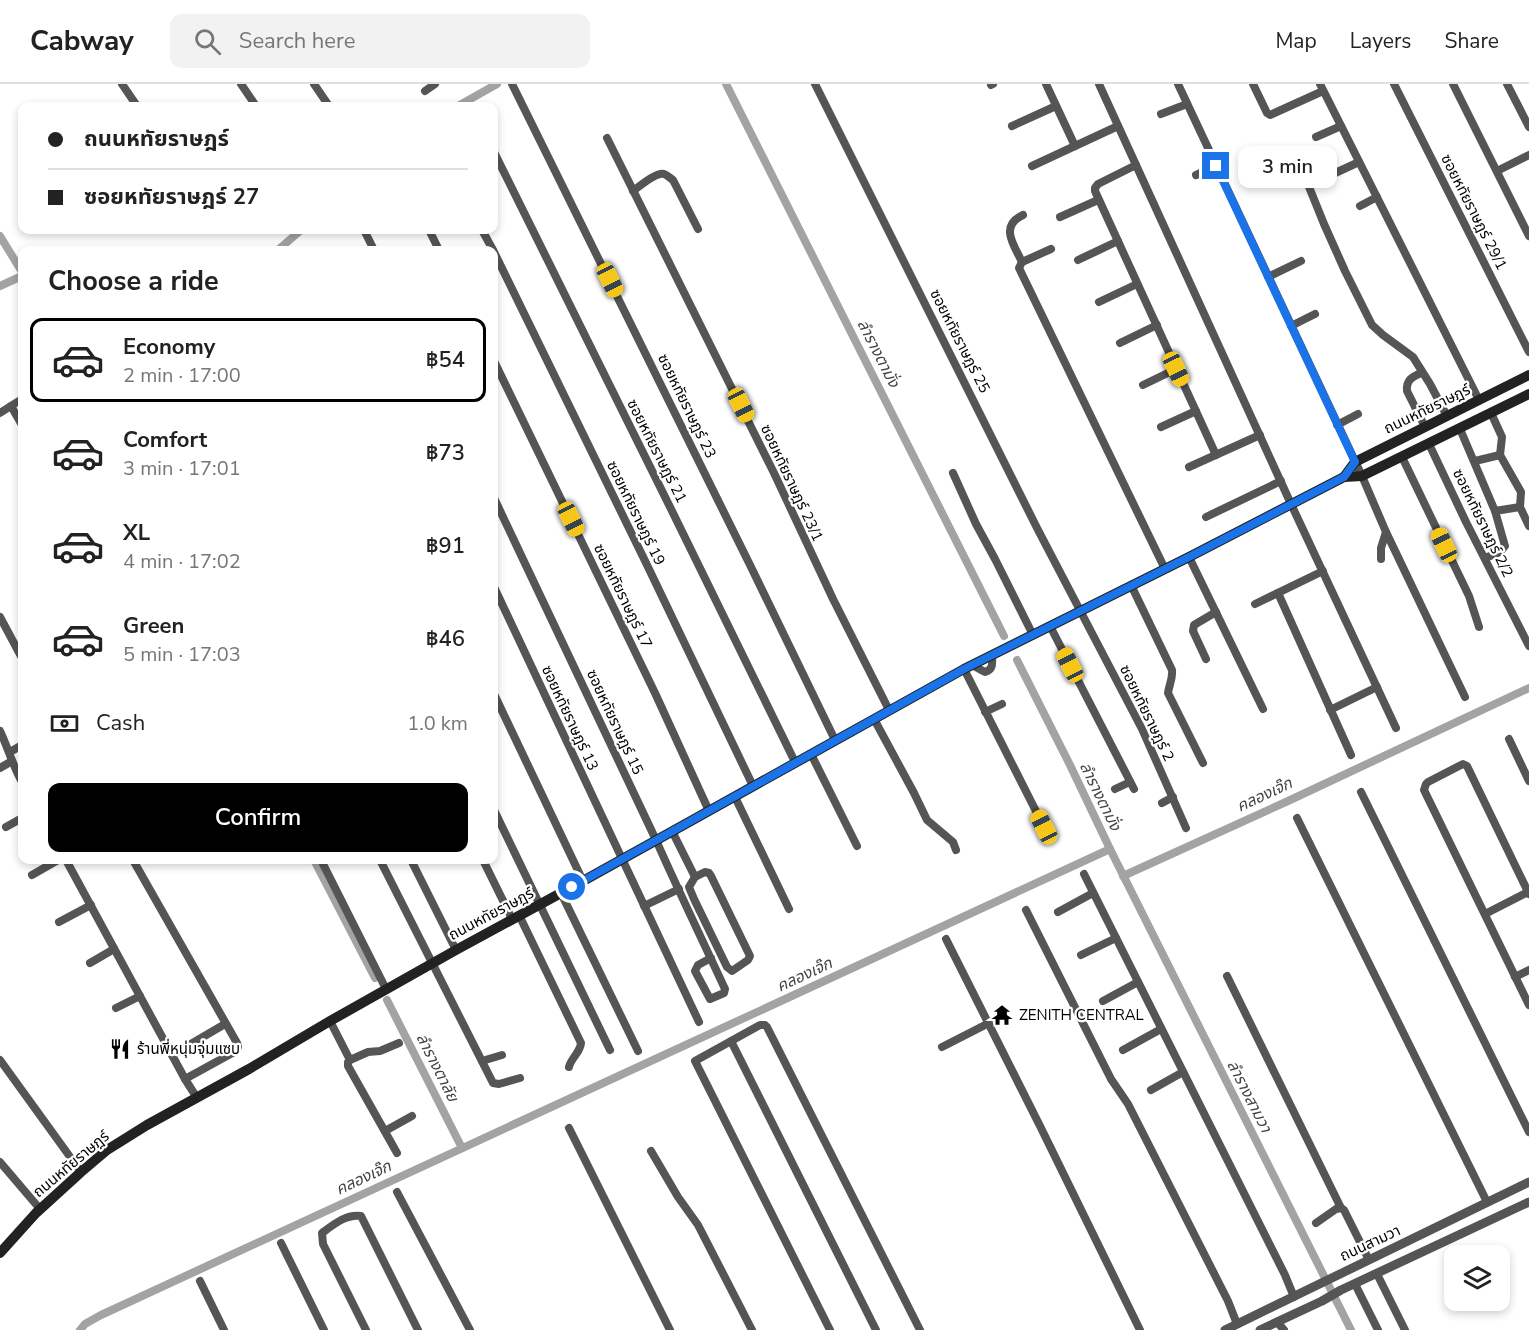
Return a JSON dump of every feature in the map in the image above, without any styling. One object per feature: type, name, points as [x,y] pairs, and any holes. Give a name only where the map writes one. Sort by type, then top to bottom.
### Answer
[{"type":"main road","name":"ถนนหทัยราษฎร์","points":[[1344,477],[1355,462],[1529,375]]},
{"type":"main road","name":"ถนนหทัยราษฎร์","points":[[0,1253],[40,1209],[117,1143],[386,989],[968,667],[1344,477],[1362,476],[1529,394]]},
{"type":"street","points":[[122,84],[134,102]]},
{"type":"street","points":[[241,84],[253,102]]},
{"type":"street","points":[[315,84],[326,102]]},
{"type":"street","points":[[426,91],[435,84]]},
{"type":"street","name":"ซอยหทัยราษฎร์ 23","points":[[512,84],[835,740]]},
{"type":"street","name":"ซอยหทัยราษฎร์ 25","points":[[815,84],[1080,611]]},
{"type":"street","points":[[1046,84],[1075,146]]},
{"type":"street","points":[[1099,84],[1396,728]]},
{"type":"street","points":[[1178,84],[1465,697]]},
{"type":"street","points":[[1253,84],[1270,115],[1322,87],[1479,400]]},
{"type":"street","name":"ซอยหทัยราษฎร์ 29/1","points":[[1394,84],[1529,352]]},
{"type":"street","points":[[1453,84],[1529,236]]},
{"type":"street","points":[[1507,84],[1529,127]]},
{"type":"street","points":[[1161,114],[1187,104]]},
{"type":"street","points":[[1012,126],[1056,106]]},
{"type":"street","points":[[1032,166],[1118,126]]},
{"type":"street","points":[[1316,137],[1341,126]]},
{"type":"street","name":"ซอยหทัยราษฎร์ 23/1","points":[[607,138],[704,330],[832,599],[889,710]]},
{"type":"street","points":[[1497,171],[1529,155]]},
{"type":"street","name":"ซอยหทัยราษฎร์ 21","points":[[498,160],[795,762]]},
{"type":"street","points":[[1333,174],[1359,162]]},
{"type":"street","points":[[1136,165],[1098,184],[1095,188],[1098,200],[1216,455]]},
{"type":"street","points":[[1196,174],[1216,166]]},
{"type":"street","points":[[633,191],[657,174],[667,175],[673,180],[698,229]]},
{"type":"street","points":[[1305,177],[1345,272],[1372,325],[1413,357],[1447,416]]},
{"type":"street","points":[[1360,206],[1377,197]]},
{"type":"street","points":[[1060,218],[1098,200]]},
{"type":"street","points":[[1022,262],[1009,234],[1010,225],[1016,218],[1023,215]]},
{"type":"street","points":[[1077,260],[1118,240]]},
{"type":"street","points":[[1051,249],[1022,262],[1019,268],[1164,569]]},
{"type":"street","name":"ซอยหทัยราษฎร์ 19","points":[[498,261],[753,786]]},
{"type":"street","points":[[1268,277],[1301,261]]},
{"type":"street","points":[[1099,302],[1137,284]]},
{"type":"street","points":[[1291,326],[1315,314]]},
{"type":"street","points":[[1120,343],[1157,325]]},
{"type":"street","name":"ซอยหทัยราษฎร์ 17","points":[[498,369],[645,672],[709,811]]},
{"type":"street","points":[[1143,385],[1176,369]]},
{"type":"street","points":[[1421,373],[1409,379],[1407,391],[1425,427]]},
{"type":"street","points":[[0,413],[18,402]]},
{"type":"street","points":[[11,406],[18,418]]},
{"type":"street","points":[[1161,427],[1196,411]]},
{"type":"street","points":[[1491,413],[1502,437],[1500,455],[1521,492],[1520,507],[1529,526]]},
{"type":"street","points":[[1337,425],[1358,414]]},
{"type":"street","points":[[1460,429],[1495,511],[1504,546],[1500,552],[1485,558]]},
{"type":"street","points":[[1189,467],[1260,435]]},
{"type":"street","name":"ซอยหทัยราษฎร์ 2/2","points":[[1429,444],[1529,646]]},
{"type":"street","points":[[1475,462],[1500,455]]},
{"type":"street","points":[[1402,458],[1469,596],[1479,627]]},
{"type":"street","points":[[953,473],[976,524],[1034,634]]},
{"type":"street","points":[[1206,517],[1281,481]]},
{"type":"street","name":"ซอยหทัยราษฎร์ 15","points":[[498,506],[656,840],[711,958],[725,989],[724,993],[710,999],[695,971],[698,965],[711,958]]},
{"type":"street","points":[[1495,511],[1520,507]]},
{"type":"street","points":[[1381,559],[1381,548],[1386,532]]},
{"type":"street","points":[[1189,557],[1263,709]]},
{"type":"street","points":[[1255,604],[1323,571]]},
{"type":"street","points":[[1131,585],[1172,670],[1173,675],[1168,693],[1203,763]]},
{"type":"street","points":[[1278,593],[1351,755]]},
{"type":"street","name":"ซอยหทัยราษฎร์ 13","points":[[498,596],[699,1022]]},
{"type":"street","name":"ซอยหทัยราษฎร์ 2","points":[[1080,611],[1142,729],[1186,828]]},
{"type":"street","points":[[1206,659],[1193,628],[1194,625],[1216,612]]},
{"type":"street","points":[[0,617],[18,651]]},
{"type":"street","points":[[1050,626],[1132,785],[1115,789]]},
{"type":"street","points":[[968,667],[985,712],[1044,827]]},
{"type":"street","points":[[1330,710],[1377,687]]},
{"type":"street","points":[[498,702],[583,881]]},
{"type":"street","points":[[985,712],[1002,704]]},
{"type":"street","points":[[874,719],[927,820],[953,842],[956,850]]},
{"type":"street","points":[[0,731],[18,774]]},
{"type":"street","points":[[1509,739],[1529,781]]},
{"type":"street","points":[[10,752],[18,747]]},
{"type":"street","points":[[811,754],[857,846]]},
{"type":"street","points":[[0,768],[12,762]]},
{"type":"street","points":[[1485,914],[1528,893],[1467,766],[1463,764],[1428,782],[1424,790],[1529,1005]]},
{"type":"street","points":[[1361,792],[1529,1132]]},
{"type":"street","points":[[735,797],[789,909]]},
{"type":"street","points":[[1162,803],[1173,797]]},
{"type":"street","points":[[498,818],[610,1050]]},
{"type":"street","points":[[1297,818],[1487,1202]]},
{"type":"street","points":[[6,827],[18,820]]},
{"type":"street","points":[[672,831],[695,877]]},
{"type":"street","points":[[32,875],[51,864]]},
{"type":"street","points":[[68,864],[197,1098]]},
{"type":"street","points":[[135,864],[238,1047],[236,1051],[185,1079]]},
{"type":"street","points":[[323,864],[386,989]]},
{"type":"street","points":[[382,864],[494,1083],[520,1078]]},
{"type":"street","points":[[413,864],[456,950]]},
{"type":"street","points":[[485,864],[516,917],[580,1043],[580,1050],[570,1061],[570,1067]]},
{"type":"street","points":[[705,873],[711,876],[750,956],[732,971],[727,967],[689,887],[695,877],[705,873]]},
{"type":"street","points":[[1084,874],[1294,1297]]},
{"type":"street","points":[[644,906],[679,890]]},
{"type":"street","points":[[561,893],[638,1051]]},
{"type":"street","points":[[1058,912],[1093,893]]},
{"type":"street","points":[[59,922],[91,905]]},
{"type":"street","points":[[1026,910],[1111,1079],[1128,1104],[1228,1301],[1237,1324]]},
{"type":"street","points":[[1081,955],[1116,938]]},
{"type":"street","points":[[946,939],[1140,1330]]},
{"type":"street","points":[[90,963],[114,949]]},
{"type":"street","points":[[1515,977],[1529,970]]},
{"type":"street","points":[[1227,975],[1341,1208],[1356,1230],[1370,1260]]},
{"type":"street","points":[[1103,1001],[1138,982]]},
{"type":"street","points":[[116,1008],[140,996]]},
{"type":"street","points":[[330,1021],[350,1060]]},
{"type":"street","points":[[942,1047],[989,1023]]},
{"type":"street","points":[[172,1055],[225,1024]]},
{"type":"street","points":[[830,1330],[696,1063],[696,1060],[760,1025],[767,1027],[920,1330]]},
{"type":"street","points":[[1123,1050],[1161,1029]]},
{"type":"street","points":[[731,1041],[876,1330]]},
{"type":"street","points":[[397,1153],[348,1064],[350,1060],[368,1052],[380,1051],[399,1043]]},
{"type":"street","points":[[482,1060],[502,1055]]},
{"type":"street","points":[[0,1060],[81,1172]]},
{"type":"street","points":[[1151,1090],[1183,1071]]},
{"type":"street","points":[[385,1131],[412,1116]]},
{"type":"street","points":[[570,1128],[670,1330]]},
{"type":"street","points":[[651,1150],[678,1197],[698,1225],[752,1330]]},
{"type":"street","points":[[0,1162],[40,1209]]},
{"type":"street","name":"ถนนสามวา","points":[[1225,1330],[1529,1182]]},
{"type":"street","points":[[397,1192],[470,1330]]},
{"type":"street","name":"ถนนสามวา","points":[[1266,1329],[1341,1290],[1529,1204]]},
{"type":"street","points":[[1316,1223],[1341,1208]]},
{"type":"street","points":[[366,1330],[323,1244],[322,1233],[336,1222],[352,1215],[361,1216],[418,1330]]},
{"type":"street","points":[[1446,1224],[1452,1238]]},
{"type":"street","points":[[281,1243],[324,1330]]},
{"type":"street","points":[[1377,1274],[1405,1330]]},
{"type":"street","points":[[200,1281],[224,1330]]},
{"type":"street","points":[[1355,1284],[1378,1330]]},
{"type":"street","points":[[1277,1322],[1284,1330]]},
{"type":"waterway","points":[[465,102],[497,84]]},
{"type":"waterway","name":"ลำรางตามั่ง","points":[[726,84],[1004,636]]},
{"type":"waterway","points":[[283,246],[296,234]]},
{"type":"waterway","points":[[0,236],[18,265]]},
{"type":"waterway","points":[[0,286],[18,278]]},
{"type":"waterway","name":"ลำรางตามั่ง","points":[[1017,660],[1110,849]]},
{"type":"waterway","name":"คลองเจ๊ก","points":[[1123,876],[1529,688]]},
{"type":"waterway","name":"คลองเจ๊ก","points":[[80,1330],[85,1324],[101,1315],[1110,849],[1351,1330]]},
{"type":"waterway","name":"ลำรางตาลัย","points":[[316,864],[375,978]]},
{"type":"waterway","name":"ลำรางตาลัย","points":[[387,1000],[462,1148]]},
{"type":"place","name":"ZENITH CENTRAL","points":[[1002,1015]]},
{"type":"place","name":"ร้านพี่หนุ่มจุ่มแซบ","points":[[120,1049]]},
{"type":"route","points":[[572,887],[964,669],[1344,477],[1355,462],[1216,166]]},
{"type":"water label","name":"ลำรางสามวา","points":[[1250,1096]]}]
